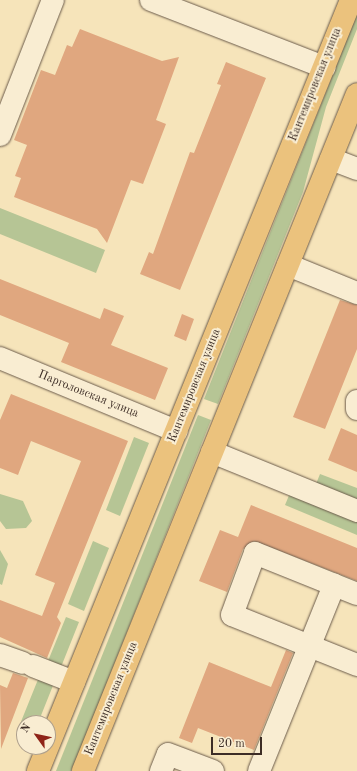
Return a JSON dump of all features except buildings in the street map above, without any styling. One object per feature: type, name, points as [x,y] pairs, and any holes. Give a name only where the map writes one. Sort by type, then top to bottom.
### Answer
[{"type":"main road","name":"Кантемировская улица","points":[[38,771],[351,0]]},
{"type":"main road","name":"Кантемировская улица","points":[[83,771],[357,94]]},
{"type":"street","points":[[0,135],[53,0]]},
{"type":"street","points":[[151,0],[324,66]]},
{"type":"street","points":[[331,159],[357,169]]},
{"type":"street","points":[[288,265],[357,293]]},
{"type":"street","name":"Парголовская улица","points":[[0,358],[176,431]]},
{"type":"street","points":[[357,401],[357,408]]},
{"type":"street","points":[[212,452],[357,511]]},
{"type":"street","points":[[357,594],[255,553],[232,615],[357,665]]},
{"type":"street","points":[[259,771],[334,585]]},
{"type":"street","points":[[0,655],[74,682]]},
{"type":"street","points":[[161,771],[168,754],[212,771]]},
{"type":"green space","points":[[357,14],[357,29],[326,107],[303,192],[218,404],[204,399]]},
{"type":"green space","points":[[0,208],[105,250],[96,273],[0,234]]},
{"type":"green space","points":[[198,415],[211,420],[81,748],[71,771],[56,771]]},
{"type":"green space","points":[[134,437],[149,443],[120,516],[106,510]]},
{"type":"green space","points":[[320,474],[357,488],[357,501],[316,484]]},
{"type":"green space","points":[[290,493],[357,521],[357,535],[285,505]]},
{"type":"green space","points":[[0,494],[23,501],[32,521],[26,528],[6,529],[0,521]]},
{"type":"green space","points":[[93,541],[109,548],[84,611],[68,604]]},
{"type":"green space","points":[[0,550],[8,564],[2,585],[0,584]]},
{"type":"green space","points":[[66,617],[79,622],[61,667],[48,661]]},
{"type":"green space","points":[[39,677],[54,683],[41,715],[24,715]]}]
